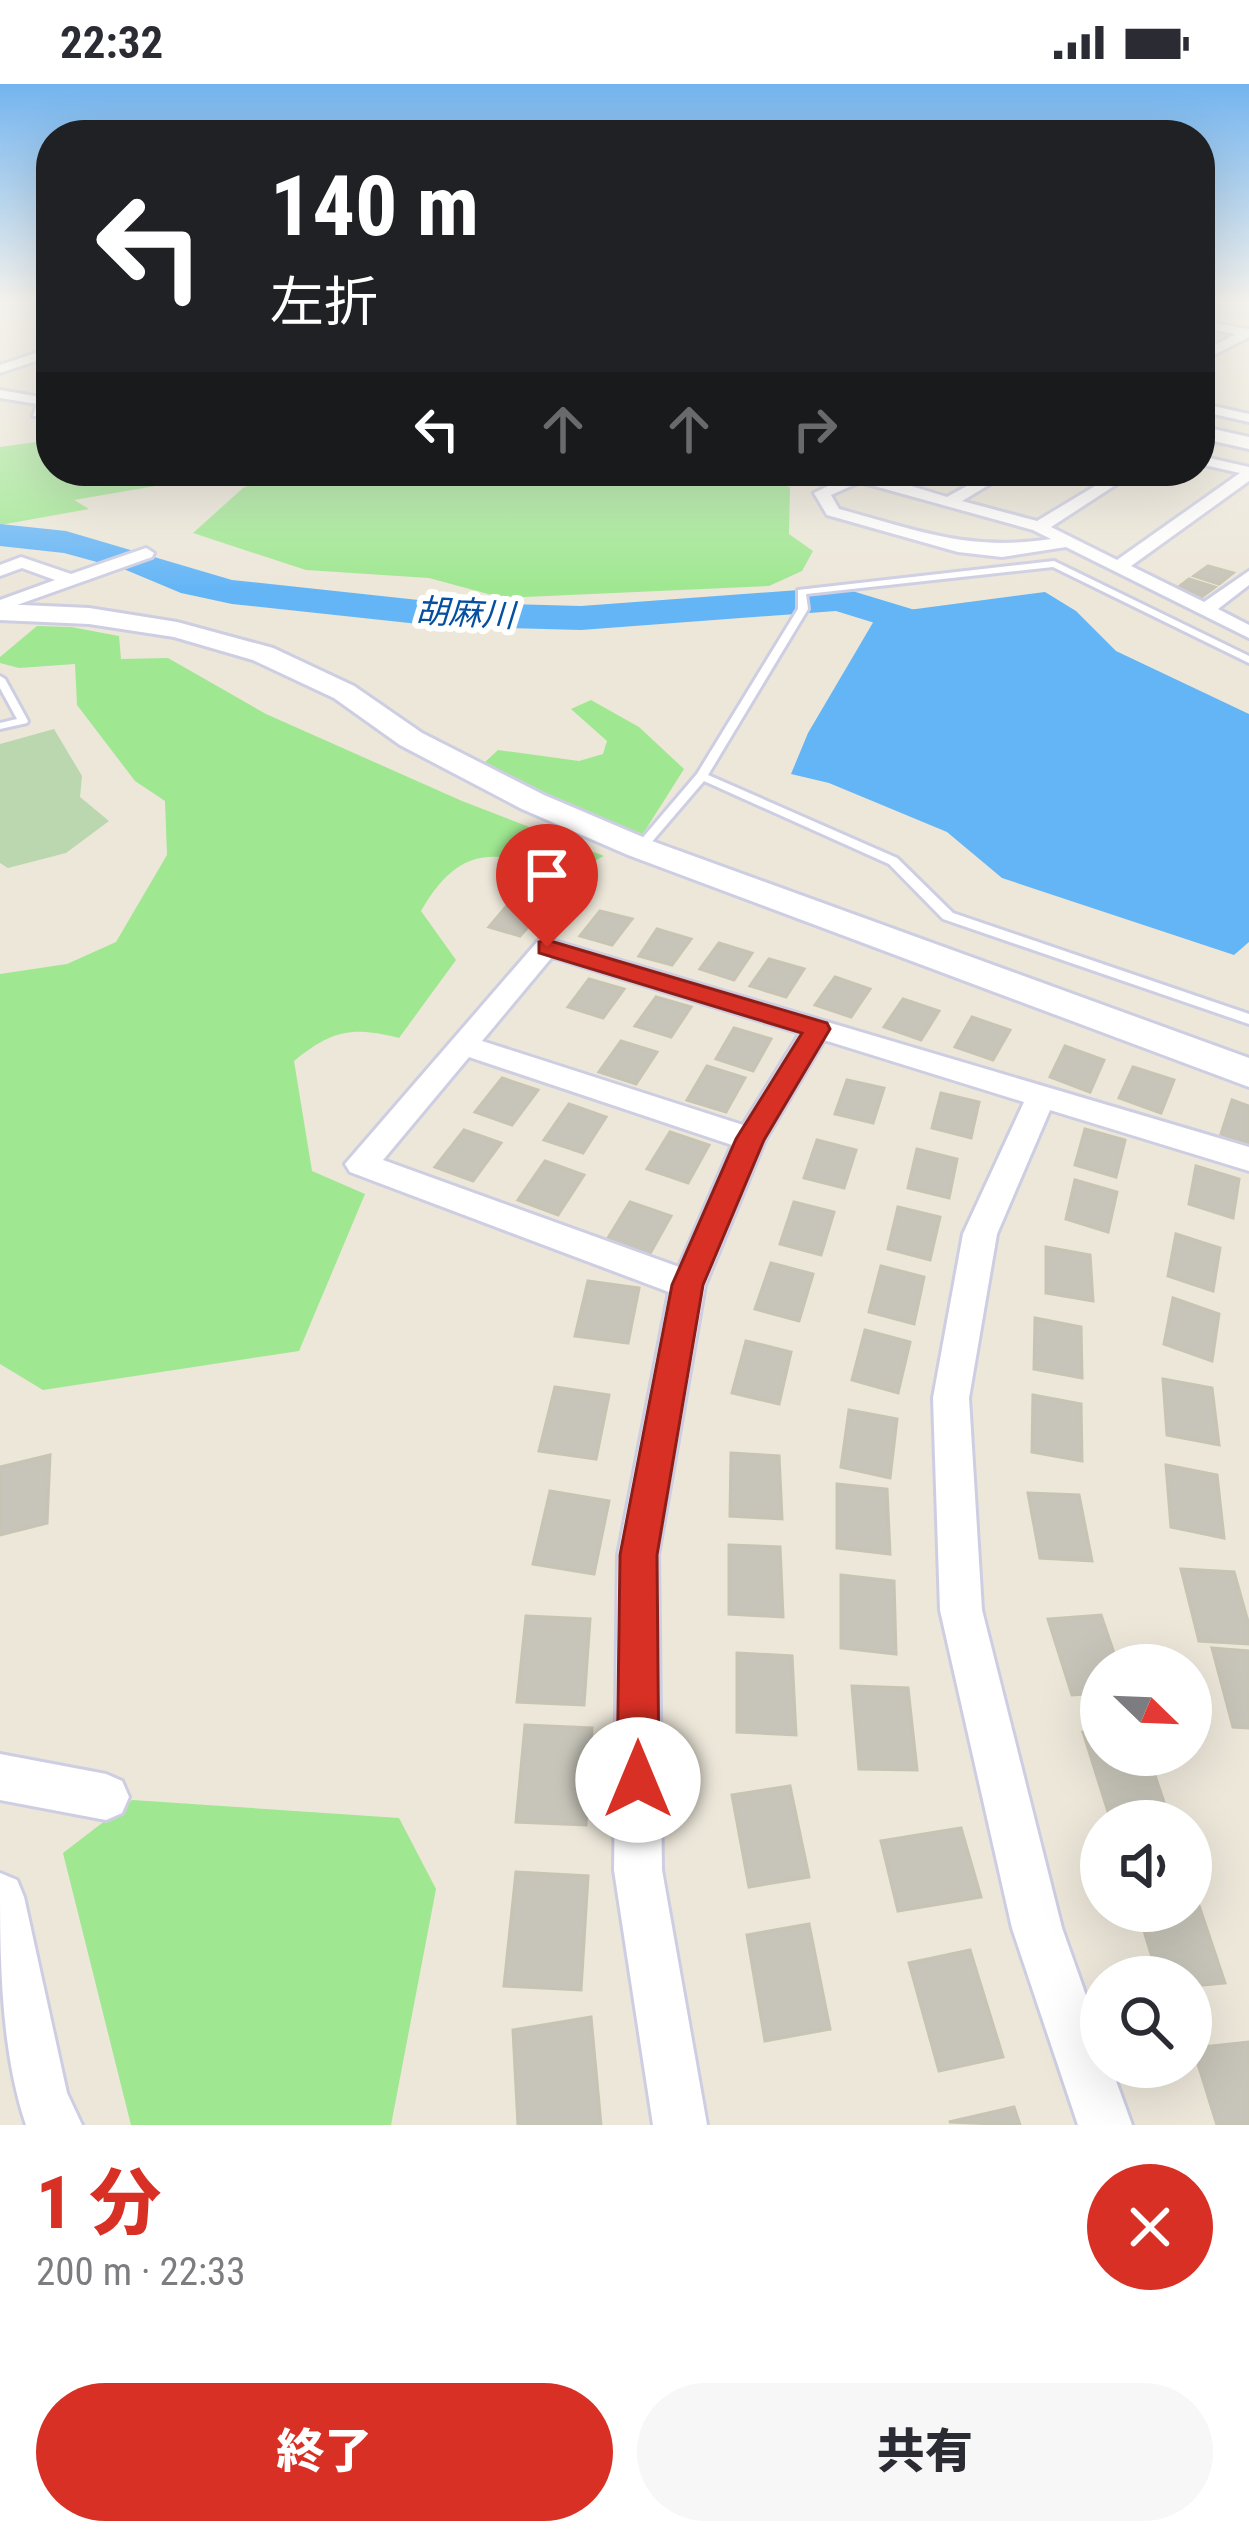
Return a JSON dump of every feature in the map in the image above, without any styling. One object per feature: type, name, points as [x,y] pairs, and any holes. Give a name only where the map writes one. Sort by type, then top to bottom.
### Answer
[{"type":"street","points":[[1215,407],[1233,401]]},
{"type":"street","points":[[1215,411],[1249,418]]},
{"type":"street","points":[[1215,435],[1249,443]]},
{"type":"street","points":[[1215,466],[1246,479]]},
{"type":"street","points":[[1118,567],[1246,479]]},
{"type":"street","points":[[840,486],[822,494],[833,512],[958,547],[1002,552],[1067,542]]},
{"type":"street","points":[[902,486],[1039,527],[1249,632]]},
{"type":"street","points":[[950,502],[978,486]]},
{"type":"street","points":[[1039,527],[1106,486]]},
{"type":"street","points":[[0,610],[146,554]]},
{"type":"street","points":[[0,571],[21,562],[74,580]]},
{"type":"street","points":[[1205,610],[1249,576]]},
{"type":"street","points":[[0,610],[89,616],[177,630],[263,655],[344,692],[411,739],[533,802],[640,848],[1249,1073]]},
{"type":"street","points":[[688,1285],[361,1164],[547,947],[1249,1159]]},
{"type":"street","points":[[680,2125],[638,1870],[638,1555],[688,1285],[750,1139],[818,1029]]},
{"type":"street","points":[[463,1045],[750,1139]]},
{"type":"street","points":[[1041,1096],[980,1234],[951,1398],[961,1610],[1037,1928],[1105,2125]]},
{"type":"street","points":[[0,1777],[106,1797]]},
{"type":"street","points":[[0,1898],[42,2099],[55,2125]]},
{"type":"lane","points":[[640,848],[702,776],[802,609],[801,592],[1054,564],[1249,660]]},
{"type":"lane","points":[[0,679],[23,721],[0,726]]},
{"type":"lane","points":[[702,776],[893,861],[948,916],[1249,1019]]},
{"type":"green space","points":[[36,442],[36,486],[155,486],[74,500],[89,509],[0,525],[0,447]]},
{"type":"green space","points":[[786,486],[790,487],[789,534],[813,551],[802,571],[769,586],[503,598],[429,578],[306,570],[193,533],[243,488]]},
{"type":"green space","points":[[37,626],[119,636],[121,659],[168,658],[266,714],[462,801],[604,856],[567,875],[502,857],[467,862],[436,888],[421,911],[456,960],[399,1038],[343,1033],[294,1061],[312,1171],[365,1194],[299,1351],[43,1390],[0,1364],[0,974],[67,964],[116,942],[167,855],[165,801],[135,781],[77,705],[75,664],[19,668],[0,663],[0,657]]},
{"type":"green space","points":[[591,700],[639,727],[684,769],[641,837],[550,801],[484,763],[498,750],[579,761],[603,754],[607,741],[571,709]]},
{"type":"green space","points":[[54,729],[82,776],[80,797],[109,821],[66,853],[8,868],[0,863],[0,744]]},
{"type":"green space","points":[[132,1800],[399,1818],[436,1889],[391,2125],[131,2125],[63,1853]]},
{"type":"water","points":[[1045,592],[1076,611],[1116,651],[1249,714],[1249,942],[1234,955],[1002,878],[947,832],[829,783],[791,774],[808,733],[878,614]]},
{"type":"building","points":[[1208,566],[1233,573],[1219,584],[1194,576]]},
{"type":"building","points":[[1189,579],[1215,587],[1200,598],[1175,590]]},
{"type":"building","points":[[510,902],[542,911],[520,936],[489,927]]},
{"type":"building","points":[[600,911],[632,919],[612,945],[580,936]]},
{"type":"building","points":[[657,929],[691,939],[672,965],[639,956]]},
{"type":"building","points":[[719,943],[752,953],[734,980],[700,969]]},
{"type":"building","points":[[769,959],[804,969],[786,997],[750,986]]},
{"type":"building","points":[[835,977],[870,989],[851,1017],[815,1005]]},
{"type":"building","points":[[589,979],[624,989],[603,1018],[568,1007]]},
{"type":"building","points":[[656,997],[691,1007],[671,1037],[635,1026]]},
{"type":"building","points":[[903,999],[939,1011],[921,1040],[884,1027]]},
{"type":"building","points":[[972,1017],[1010,1030],[993,1060],[955,1047]]},
{"type":"building","points":[[734,1028],[771,1039],[753,1071],[716,1059]]},
{"type":"building","points":[[621,1041],[657,1052],[636,1084],[599,1072]]},
{"type":"building","points":[[1065,1046],[1104,1060],[1090,1092],[1050,1077]]},
{"type":"building","points":[[707,1066],[745,1078],[726,1112],[687,1100]]},
{"type":"building","points":[[1133,1067],[1174,1080],[1161,1113],[1119,1098]]},
{"type":"building","points":[[502,1078],[538,1090],[512,1125],[475,1112]]},
{"type":"building","points":[[847,1080],[884,1088],[873,1123],[835,1114]]},
{"type":"building","points":[[941,1093],[979,1102],[971,1138],[932,1128]]},
{"type":"building","points":[[1232,1100],[1249,1106],[1249,1144],[1221,1134]]},
{"type":"building","points":[[569,1104],[606,1117],[583,1153],[544,1140]]},
{"type":"building","points":[[1085,1129],[1125,1140],[1116,1177],[1075,1165]]},
{"type":"building","points":[[464,1130],[501,1143],[473,1181],[435,1167]]},
{"type":"building","points":[[670,1132],[709,1145],[688,1183],[647,1169]]},
{"type":"building","points":[[817,1140],[856,1150],[844,1188],[804,1178]]},
{"type":"building","points":[[917,1149],[957,1159],[949,1198],[908,1188]]},
{"type":"building","points":[[545,1161],[584,1175],[558,1215],[518,1200]]},
{"type":"building","points":[[1196,1166],[1239,1179],[1233,1218],[1189,1204]]},
{"type":"building","points":[[1075,1180],[1117,1192],[1108,1232],[1066,1219]]},
{"type":"building","points":[[630,1202],[671,1216],[647,1259],[605,1243]]},
{"type":"building","points":[[794,1202],[834,1212],[821,1255],[780,1244]]},
{"type":"building","points":[[898,1207],[940,1217],[930,1260],[888,1249]]},
{"type":"building","points":[[1176,1234],[1220,1248],[1213,1291],[1168,1276]]},
{"type":"building","points":[[1046,1247],[1090,1255],[1093,1301],[1046,1293]]},
{"type":"building","points":[[771,1263],[813,1274],[799,1321],[755,1309]]},
{"type":"building","points":[[881,1266],[924,1277],[914,1324],[869,1312]]},
{"type":"building","points":[[588,1281],[639,1288],[628,1343],[575,1336]]},
{"type":"building","points":[[1173,1298],[1219,1314],[1212,1361],[1164,1344]]},
{"type":"building","points":[[1035,1318],[1081,1327],[1082,1378],[1034,1369]]},
{"type":"building","points":[[865,1330],[910,1342],[898,1393],[852,1380]]},
{"type":"building","points":[[746,1341],[791,1352],[779,1404],[732,1393]]},
{"type":"building","points":[[1163,1379],[1212,1388],[1219,1445],[1167,1435]]},
{"type":"building","points":[[555,1387],[609,1395],[596,1459],[539,1451]]},
{"type":"building","points":[[1033,1395],[1081,1404],[1082,1461],[1032,1452]]},
{"type":"building","points":[[849,1410],[897,1419],[890,1478],[841,1467]]},
{"type":"building","points":[[731,1453],[779,1456],[782,1519],[730,1516]]},
{"type":"building","points":[[50,1455],[47,1523],[0,1535],[0,1467]]},
{"type":"building","points":[[1166,1465],[1217,1475],[1224,1538],[1171,1527]]},
{"type":"building","points":[[837,1484],[887,1489],[890,1554],[837,1548]]},
{"type":"building","points":[[550,1491],[609,1501],[594,1574],[533,1564]]},
{"type":"building","points":[[1028,1493],[1079,1495],[1092,1561],[1040,1558]]},
{"type":"building","points":[[729,1545],[780,1547],[783,1617],[729,1614]]},
{"type":"building","points":[[1181,1569],[1234,1572],[1249,1625],[1249,1644],[1199,1641]]},
{"type":"building","points":[[841,1575],[894,1581],[896,1654],[841,1648]]},
{"type":"building","points":[[1101,1615],[1111,1644],[1080,1644],[1080,1694],[1072,1695],[1048,1619]]},
{"type":"building","points":[[526,1616],[590,1619],[584,1705],[517,1702]]},
{"type":"building","points":[[1212,1648],[1249,1651],[1249,1728],[1233,1727]]},
{"type":"building","points":[[737,1653],[792,1656],[796,1735],[737,1732]]},
{"type":"building","points":[[852,1686],[908,1688],[917,1770],[859,1769]]},
{"type":"building","points":[[525,1725],[592,1728],[586,1825],[516,1822]]},
{"type":"building","points":[[1097,1776],[1155,1776],[1163,1800],[1104,1800]]},
{"type":"building","points":[[790,1786],[809,1877],[749,1887],[732,1795]]},
{"type":"building","points":[[961,1828],[981,1897],[898,1911],[881,1841]]},
{"type":"building","points":[[516,1872],[588,1876],[581,1990],[504,1986]]},
{"type":"building","points":[[809,1924],[830,2029],[765,2041],[747,1935]]},
{"type":"building","points":[[1144,1932],[1208,1932],[1225,1983],[1212,1984],[1212,1956],[1152,1956]]},
{"type":"building","points":[[970,1950],[1003,2057],[939,2071],[909,1963]]},
{"type":"building","points":[[591,2017],[601,2125],[518,2125],[513,2030]]},
{"type":"building","points":[[1249,2042],[1249,2125],[1217,2125],[1205,2088],[1212,2088],[1212,2046]]},
{"type":"building","points":[[1014,2107],[1020,2125],[949,2122]]},
{"type":"waterway","name":"胡麻川","points":[[0,535],[66,542],[139,562],[195,585],[232,592],[437,614],[581,618],[839,599],[933,629]]},
{"type":"route","points":[[547,947],[818,1029],[750,1139],[688,1285],[638,1555],[638,1780]]}]
